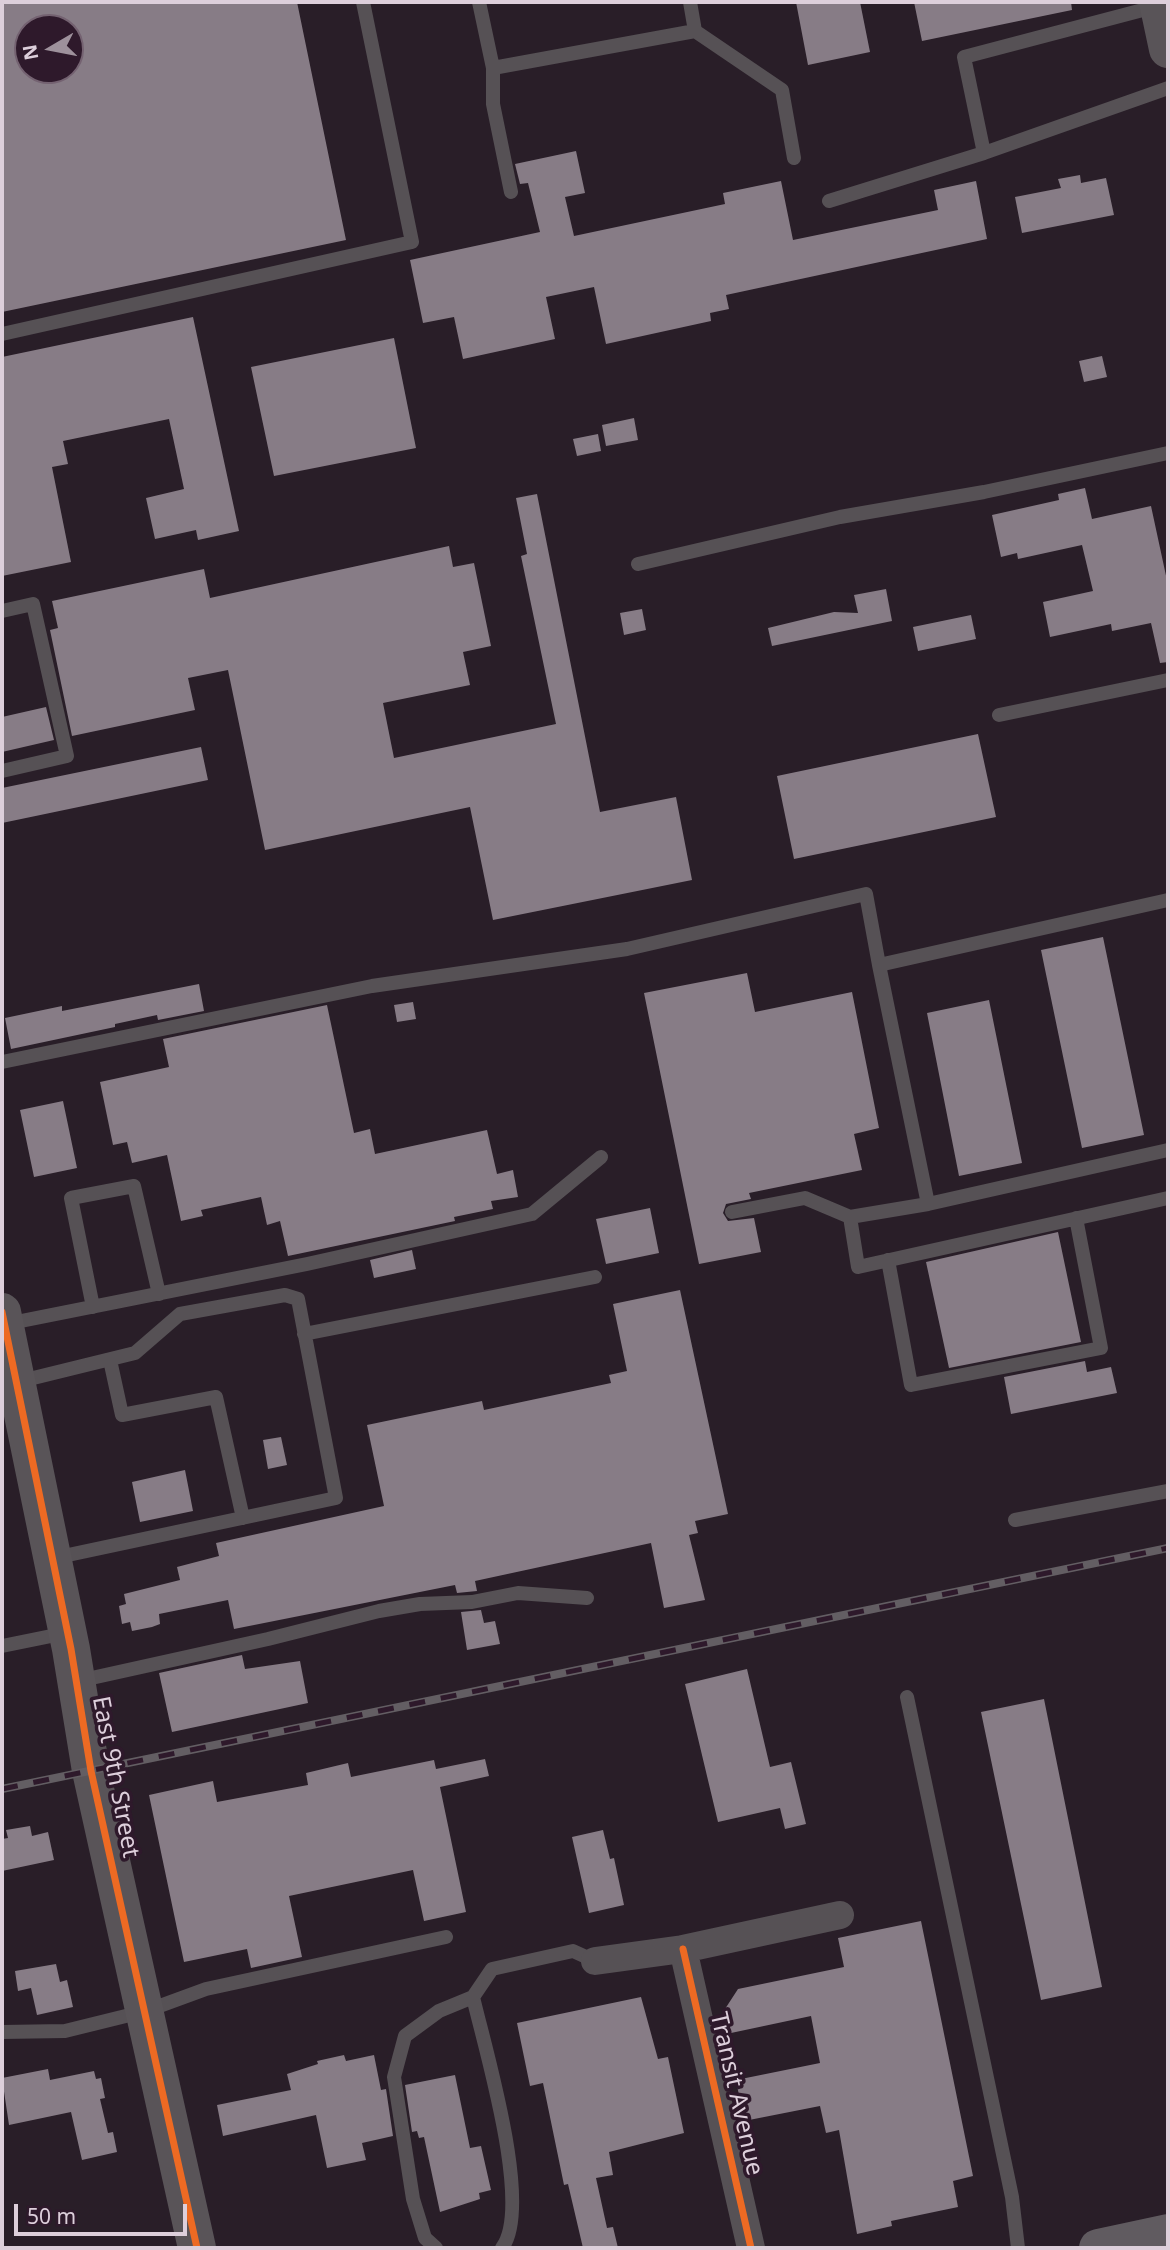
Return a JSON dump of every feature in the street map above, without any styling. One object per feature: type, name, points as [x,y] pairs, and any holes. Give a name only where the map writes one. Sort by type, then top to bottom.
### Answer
[{"type":"main road","points":[[1098,2248],[1168,2233]]},
{"type":"street","points":[[1159,4],[1168,49]]},
{"type":"street","name":"East 9th Street","points":[[3,1318],[67,1633],[91,1771],[197,2248]]},
{"type":"street","points":[[595,1961],[683,1949],[840,1915]]},
{"type":"street","name":"Transit Avenue","points":[[683,1949],[751,2248]]},
{"type":"lane","points":[[2,334],[412,242],[363,2]]},
{"type":"lane","points":[[479,2],[494,68],[494,104],[511,192]]},
{"type":"lane","points":[[690,2],[695,31]]},
{"type":"lane","points":[[984,153],[964,57],[1159,4]]},
{"type":"lane","points":[[494,68],[695,31],[782,90],[794,158]]},
{"type":"lane","points":[[829,201],[984,153],[1168,88]]},
{"type":"lane","points":[[638,564],[840,517],[984,492],[1168,453]]},
{"type":"lane","points":[[2,611],[33,604],[67,756],[2,771]]},
{"type":"lane","points":[[999,715],[1168,680]]},
{"type":"lane","points":[[2,1062],[372,986],[627,949],[866,894],[928,1204]]},
{"type":"lane","points":[[879,965],[1168,900]]},
{"type":"lane","points":[[732,1212],[805,1198],[834,1207],[850,1217],[928,1204],[1168,1150]]},
{"type":"lane","points":[[3,1318],[93,1307],[532,1214],[601,1157]]},
{"type":"lane","points":[[93,1307],[71,1198],[134,1186],[159,1294]]},
{"type":"lane","points":[[850,1217],[858,1267],[1168,1198]]},
{"type":"lane","points":[[888,1260],[911,1385],[1101,1348],[1076,1218]]},
{"type":"lane","points":[[304,1334],[595,1277]]},
{"type":"lane","points":[[16,1382],[135,1353],[180,1314],[285,1295],[298,1299],[336,1498],[52,1558]]},
{"type":"lane","points":[[110,1360],[122,1415],[216,1397],[243,1518]]},
{"type":"lane","points":[[1015,1520],[1168,1491]]},
{"type":"lane","points":[[76,1681],[255,1642],[379,1611],[420,1604],[472,1602],[518,1594],[587,1598]]},
{"type":"lane","points":[[2,1646],[67,1633]]},
{"type":"lane","points":[[907,1697],[1012,2197],[1018,2248]]},
{"type":"lane","points":[[2,2032],[65,2031],[146,2011],[206,1989],[446,1937]]},
{"type":"lane","points":[[436,2248],[425,2238],[414,2199],[394,2077],[405,2036],[439,2011],[473,1997],[492,1969],[573,1951],[595,1961]]},
{"type":"lane","points":[[473,1997],[501,2119],[514,2203],[509,2238],[502,2248]]},
{"type":"building","points":[[2,2],[297,2],[346,240],[2,312]]},
{"type":"building","points":[[796,2],[860,2],[870,52],[808,65]]},
{"type":"building","points":[[914,2],[1071,2],[1072,10],[922,41]]},
{"type":"building","points":[[576,151],[585,193],[565,197],[574,236],[725,204],[723,193],[781,181],[793,240],[938,210],[934,190],[976,181],[987,239],[726,295],[729,309],[710,313],[711,321],[606,344],[594,287],[546,297],[555,339],[463,359],[454,317],[423,323],[410,260],[540,232],[528,183],[520,184],[515,164]]},
{"type":"building","points":[[1080,175],[1081,183],[1106,178],[1114,215],[1022,233],[1015,197],[1061,188],[1058,179]]},
{"type":"building","points":[[193,317],[239,531],[198,540],[196,530],[155,539],[146,498],[184,489],[169,419],[63,441],[68,464],[52,467],[71,562],[2,576],[2,357]]},
{"type":"building","points":[[394,338],[416,448],[274,476],[251,367]]},
{"type":"building","points":[[1102,356],[1107,377],[1084,382],[1079,361]]},
{"type":"building","points":[[634,418],[638,440],[606,446],[602,425]]},
{"type":"building","points":[[598,434],[601,451],[577,456],[573,439]]},
{"type":"building","points":[[1085,488],[1092,519],[1151,506],[1168,585],[1168,662],[1160,663],[1151,623],[1112,631],[1111,624],[1050,637],[1043,602],[1093,591],[1082,545],[1018,559],[1017,553],[1001,557],[992,515],[1059,500],[1058,494]]},
{"type":"building","points":[[537,494],[600,812],[676,797],[692,880],[493,920],[470,807],[265,850],[228,670],[188,678],[195,710],[72,736],[50,630],[58,628],[52,601],[204,569],[210,598],[449,546],[453,567],[474,563],[491,646],[463,652],[470,685],[383,703],[394,758],[556,724],[521,556],[527,554],[516,498]]},
{"type":"building","points":[[886,589],[892,621],[772,646],[768,628],[834,612],[858,613],[854,595]]},
{"type":"building","points":[[642,609],[646,630],[624,635],[620,613]]},
{"type":"building","points":[[971,615],[976,639],[918,651],[913,627]]},
{"type":"building","points":[[46,707],[54,740],[2,752],[2,717]]},
{"type":"building","points":[[978,734],[996,817],[794,859],[777,776]]},
{"type":"building","points":[[201,747],[208,780],[2,823],[2,788]]},
{"type":"building","points":[[1103,937],[1144,1135],[1082,1148],[1041,950]]},
{"type":"building","points":[[747,973],[755,1012],[852,992],[879,1128],[854,1134],[862,1170],[749,1193],[751,1199],[726,1204],[723,1213],[728,1221],[754,1218],[761,1252],[699,1264],[644,993]]},
{"type":"building","points":[[199,984],[204,1011],[158,1020],[157,1015],[115,1024],[115,1027],[11,1049],[5,1018],[62,1006],[62,1011]]},
{"type":"building","points":[[989,1000],[1022,1163],[959,1176],[927,1013]]},
{"type":"building","points":[[413,1002],[416,1019],[397,1022],[394,1005]]},
{"type":"building","points":[[327,1005],[354,1133],[370,1129],[375,1154],[487,1130],[497,1174],[513,1170],[518,1197],[491,1201],[493,1209],[454,1217],[455,1221],[288,1256],[280,1221],[267,1225],[261,1197],[201,1210],[203,1216],[181,1221],[167,1155],[132,1163],[127,1142],[113,1145],[100,1082],[169,1067],[163,1039]]},
{"type":"building","points":[[63,1101],[77,1168],[34,1177],[20,1110]]},
{"type":"building","points":[[650,1208],[659,1253],[606,1264],[596,1219]]},
{"type":"building","points":[[1058,1232],[1081,1342],[949,1368],[926,1262]]},
{"type":"building","points":[[412,1250],[416,1269],[374,1278],[370,1260]]},
{"type":"building","points":[[680,1290],[728,1514],[695,1521],[698,1533],[689,1535],[705,1600],[664,1608],[651,1543],[475,1581],[477,1591],[457,1593],[455,1585],[234,1629],[228,1600],[159,1614],[160,1624],[152,1627],[132,1631],[130,1622],[122,1624],[119,1606],[126,1604],[124,1594],[180,1580],[177,1567],[219,1556],[216,1543],[384,1506],[367,1425],[482,1401],[484,1410],[611,1383],[609,1375],[627,1371],[613,1304]]},
{"type":"building","points":[[1085,1361],[1087,1372],[1111,1367],[1117,1393],[1011,1414],[1004,1377]]},
{"type":"building","points":[[281,1437],[287,1465],[268,1469],[263,1440]]},
{"type":"building","points":[[185,1470],[193,1511],[140,1522],[132,1482]]},
{"type":"building","points":[[481,1610],[484,1623],[495,1621],[500,1644],[467,1650],[461,1612]]},
{"type":"building","points":[[242,1655],[245,1669],[300,1661],[308,1703],[172,1732],[159,1673]]},
{"type":"building","points":[[747,1669],[770,1767],[791,1762],[806,1824],[785,1829],[780,1808],[718,1822],[685,1684]]},
{"type":"building","points":[[1044,1699],[1102,1987],[1041,2000],[981,1712]]},
{"type":"building","points":[[485,1759],[489,1776],[440,1787],[466,1912],[424,1921],[413,1870],[289,1896],[302,1957],[251,1968],[247,1949],[184,1962],[149,1795],[213,1781],[217,1802],[308,1785],[306,1773],[348,1763],[351,1777],[434,1760],[436,1769]]},
{"type":"building","points":[[30,1826],[32,1836],[48,1832],[54,1860],[2,1871],[2,1839],[8,1838],[6,1830]]},
{"type":"building","points":[[603,1830],[610,1859],[614,1858],[624,1905],[589,1913],[572,1837]]},
{"type":"building","points":[[921,1921],[973,2176],[953,2181],[958,2207],[891,2221],[892,2226],[857,2234],[839,2130],[826,2133],[820,2106],[744,2121],[736,2080],[820,2063],[811,2016],[731,2033],[725,2009],[738,1989],[844,1967],[838,1938]]},
{"type":"building","points":[[56,1964],[60,1982],[67,1980],[73,2007],[37,2015],[31,1988],[18,1991],[15,1971]]},
{"type":"building","points":[[641,1997],[658,2059],[668,2057],[684,2133],[609,2152],[613,2175],[596,2178],[607,2228],[613,2227],[618,2248],[583,2248],[568,2184],[564,2185],[543,2083],[530,2086],[517,2023]]},
{"type":"building","points":[[344,2055],[346,2061],[374,2055],[381,2090],[386,2089],[393,2136],[362,2143],[366,2160],[327,2168],[316,2115],[223,2136],[217,2105],[291,2090],[287,2074],[318,2064],[317,2061]]},
{"type":"building","points":[[48,2069],[50,2080],[94,2071],[96,2079],[101,2078],[105,2098],[100,2099],[108,2133],[113,2132],[117,2152],[82,2160],[71,2112],[9,2125],[2,2078]]},
{"type":"building","points":[[455,2075],[470,2148],[481,2146],[491,2190],[479,2193],[480,2199],[440,2212],[424,2137],[419,2138],[417,2131],[412,2132],[405,2085]]},
{"type":"railway","points":[[2,1789],[1168,1548]]},
{"type":"cycle path","points":[[2,1312],[71,1649],[91,1771],[197,2248]]},
{"type":"cycle path","points":[[683,1949],[751,2248]]}]
